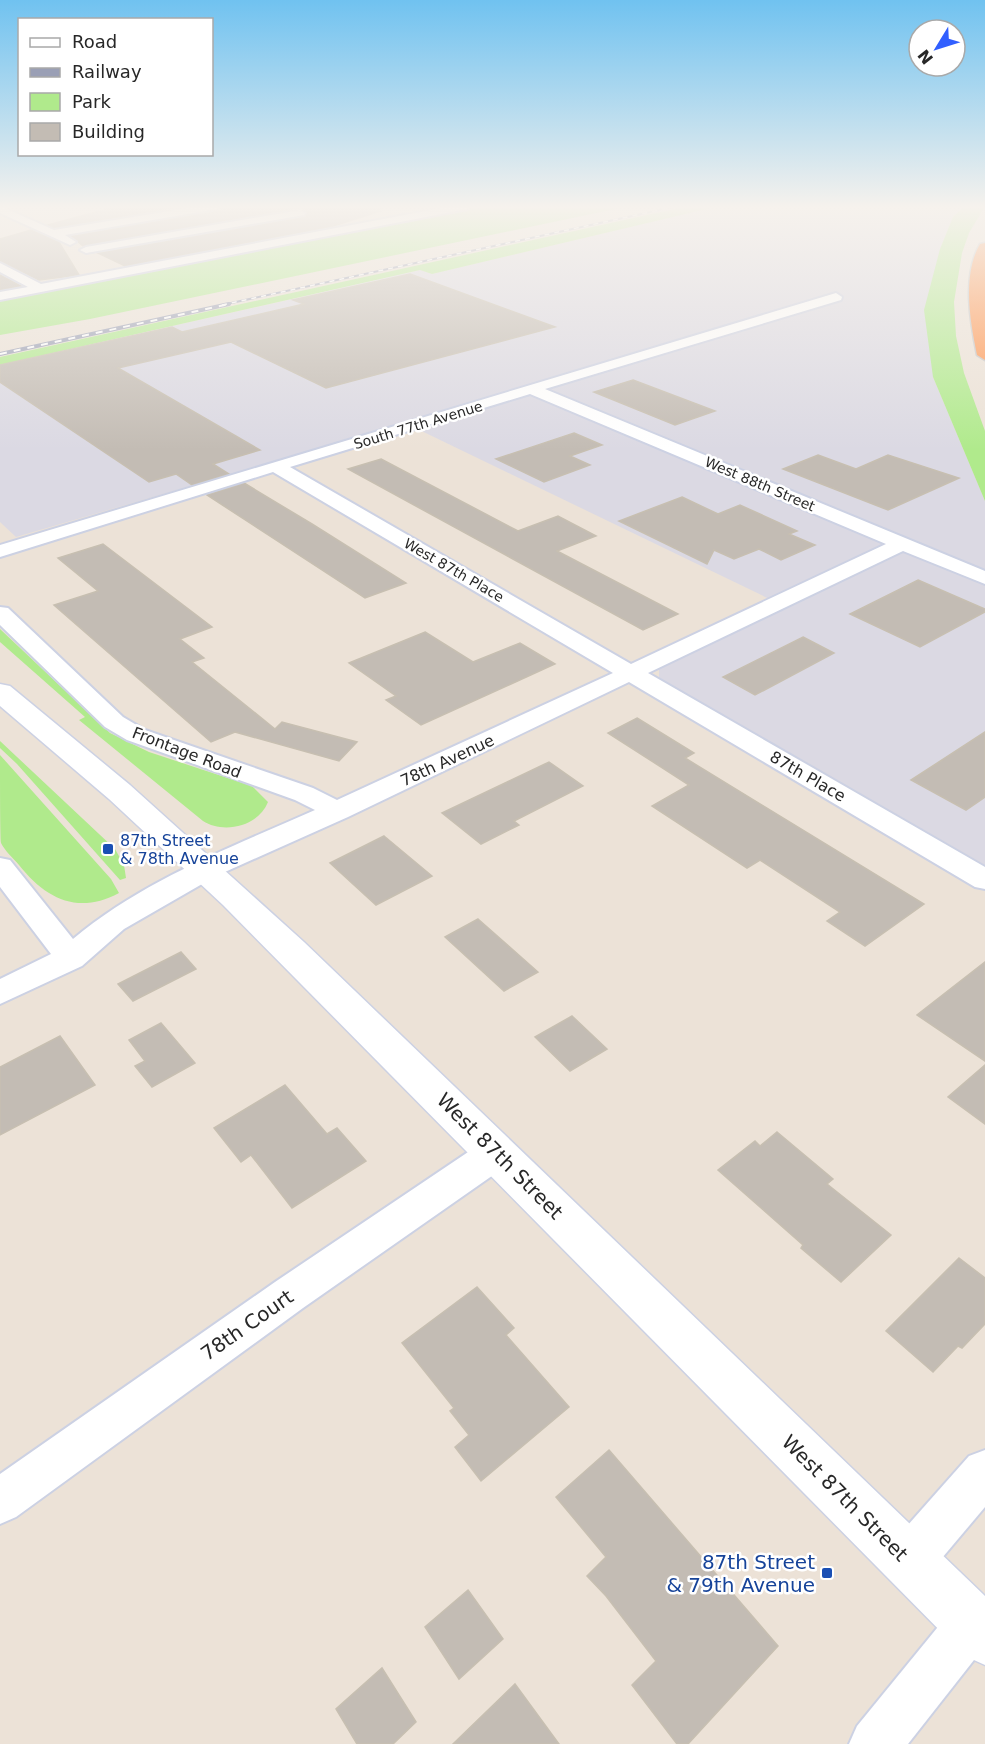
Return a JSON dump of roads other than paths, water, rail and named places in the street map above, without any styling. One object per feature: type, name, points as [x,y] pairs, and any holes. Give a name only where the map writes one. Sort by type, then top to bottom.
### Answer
[{"type":"highway","points":[[980,287],[978,312],[985,355]]},
{"type":"main road","name":"West 87th Street","points":[[0,692],[70,747],[206,869],[978,1630]]},
{"type":"street","points":[[0,296],[42,287]]},
{"type":"street","name":"South 77th Avenue","points":[[0,551],[107,516],[534,390],[836,297]]},
{"type":"street","name":"West 88th Street","points":[[534,390],[985,578]]},
{"type":"street","name":"West 87th Place","points":[[277,467],[632,673]]},
{"type":"street","name":"78th Avenue","points":[[0,992],[71,958],[112,922],[206,869],[339,811],[904,543]]},
{"type":"street","name":"Frontage Road","points":[[0,613],[114,722],[136,735],[304,794],[339,811]]},
{"type":"street","name":"87th Place","points":[[632,673],[985,880]]},
{"type":"street","points":[[0,867],[71,958]]},
{"type":"street","name":"78th Court","points":[[0,1501],[290,1295],[496,1153]]},
{"type":"street","points":[[909,1560],[985,1472]]},
{"type":"street","points":[[876,1744],[978,1630]]},
{"type":"railway","points":[[222,305],[303,287]]},
{"type":"railway","points":[[0,354],[229,304]]},
{"type":"place","name":"87th Street & 78th Avenue","points":[[108,849]]},
{"type":"place","name":"87th Street & 79th Avenue","points":[[827,1573]]}]
